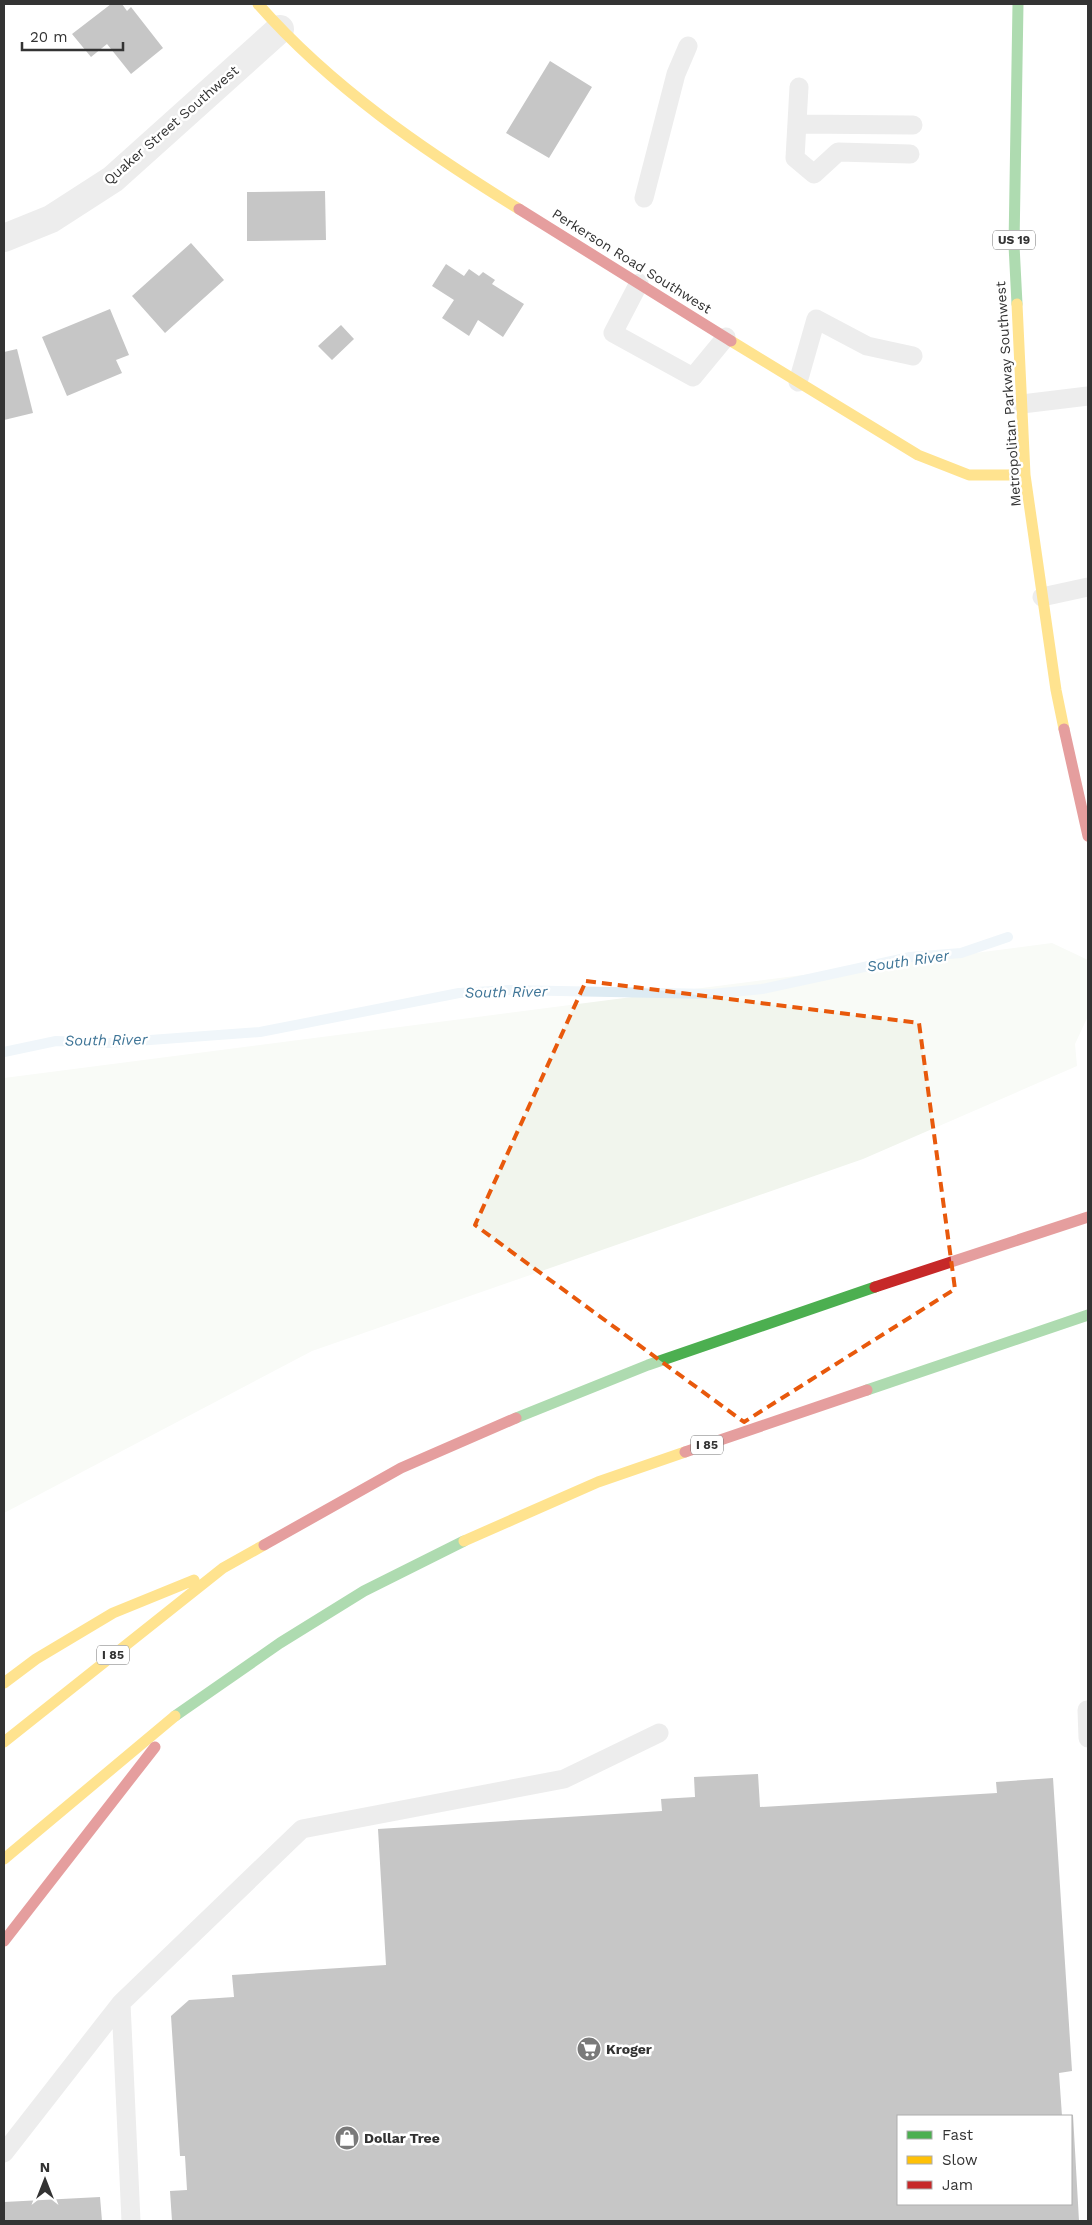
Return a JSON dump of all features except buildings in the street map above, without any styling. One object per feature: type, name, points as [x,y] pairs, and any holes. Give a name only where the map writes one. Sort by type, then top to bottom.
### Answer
[{"type":"main road","name":"Perkerson Road Southwest","points":[[258,4],[280,29],[354,97],[464,175],[798,382],[918,455],[970,475],[1025,475]]},
{"type":"main road","name":"Metropolitan Parkway Southwest","points":[[1018,4],[1014,245],[1025,475],[1056,690],[1088,836]]},
{"type":"main road","name":"I 85","points":[[4,1742],[223,1568],[401,1468],[540,1408],[648,1365],[821,1304],[1088,1217]]},
{"type":"main road","name":"I 85","points":[[4,1859],[187,1706],[280,1643],[364,1591],[471,1537],[598,1482],[1088,1315]]},
{"type":"main road","points":[[4,1683],[36,1658],[113,1613],[223,1568]]},
{"type":"main road","points":[[4,1941],[187,1706]]},
{"type":"street","name":"Quaker Street Southwest","points":[[4,238],[51,219],[113,178],[280,29]]},
{"type":"lane","points":[[644,198],[676,74],[688,46]]},
{"type":"lane","points":[[799,87],[794,158],[814,174],[838,152],[910,154]]},
{"type":"lane","points":[[797,124],[913,125]]},
{"type":"lane","points":[[639,283],[613,333],[693,377],[726,337]]},
{"type":"lane","points":[[798,382],[816,319],[867,346],[913,356]]},
{"type":"lane","points":[[1022,404],[1088,396]]},
{"type":"lane","points":[[1042,596],[1088,587]]},
{"type":"lane","points":[[1087,1710],[1088,1738]]},
{"type":"lane","points":[[4,2153],[120,2003],[302,1829],[564,1779],[660,1733]]},
{"type":"lane","points":[[120,2003],[131,2221]]},
{"type":"highlighted area","points":[[586,981],[919,1023],[955,1289],[744,1422],[475,1225]]},
{"type":"shaded area","points":[[1052,943],[1088,960],[1088,1016],[1075,1044],[1077,1066],[863,1159],[312,1351],[4,1513],[4,1078]]},
{"type":"waterway","name":"South River","points":[[4,1052],[56,1041],[109,1043],[260,1032],[459,993],[509,990],[712,994],[762,989],[910,957],[961,953],[1008,937]]},
{"type":"traffic: fast","points":[[1017,304],[1014,245],[1018,4]]},
{"type":"traffic: fast","points":[[516,1418],[648,1365],[875,1287]]},
{"type":"traffic: fast","points":[[867,1390],[1088,1315]]},
{"type":"traffic: fast","points":[[175,1716],[280,1643],[364,1591],[464,1541]]},
{"type":"traffic: slow","points":[[258,4],[317,63],[381,116],[449,164],[519,209]]},
{"type":"traffic: slow","points":[[1017,304],[1025,475],[1056,690],[1064,729]]},
{"type":"traffic: slow","points":[[731,341],[918,455],[969,475],[1025,475]]},
{"type":"traffic: slow","points":[[464,1541],[598,1482],[685,1452]]},
{"type":"traffic: slow","points":[[4,1742],[223,1568],[264,1545]]},
{"type":"traffic: slow","points":[[4,1683],[36,1659],[113,1613],[194,1580]]},
{"type":"traffic: slow","points":[[4,1859],[175,1716]]},
{"type":"traffic: jam","points":[[519,209],[731,341]]},
{"type":"traffic: jam","points":[[1064,729],[1088,836]]},
{"type":"traffic: jam","points":[[875,1287],[1088,1217]]},
{"type":"traffic: jam","points":[[685,1452],[867,1390]]},
{"type":"traffic: jam","points":[[264,1545],[401,1468],[516,1418]]},
{"type":"traffic: jam","points":[[4,1941],[155,1747]]},
{"type":"place","name":"Kroger","points":[[589,2049]]},
{"type":"place","name":"Dollar Tree","points":[[347,2138]]}]
